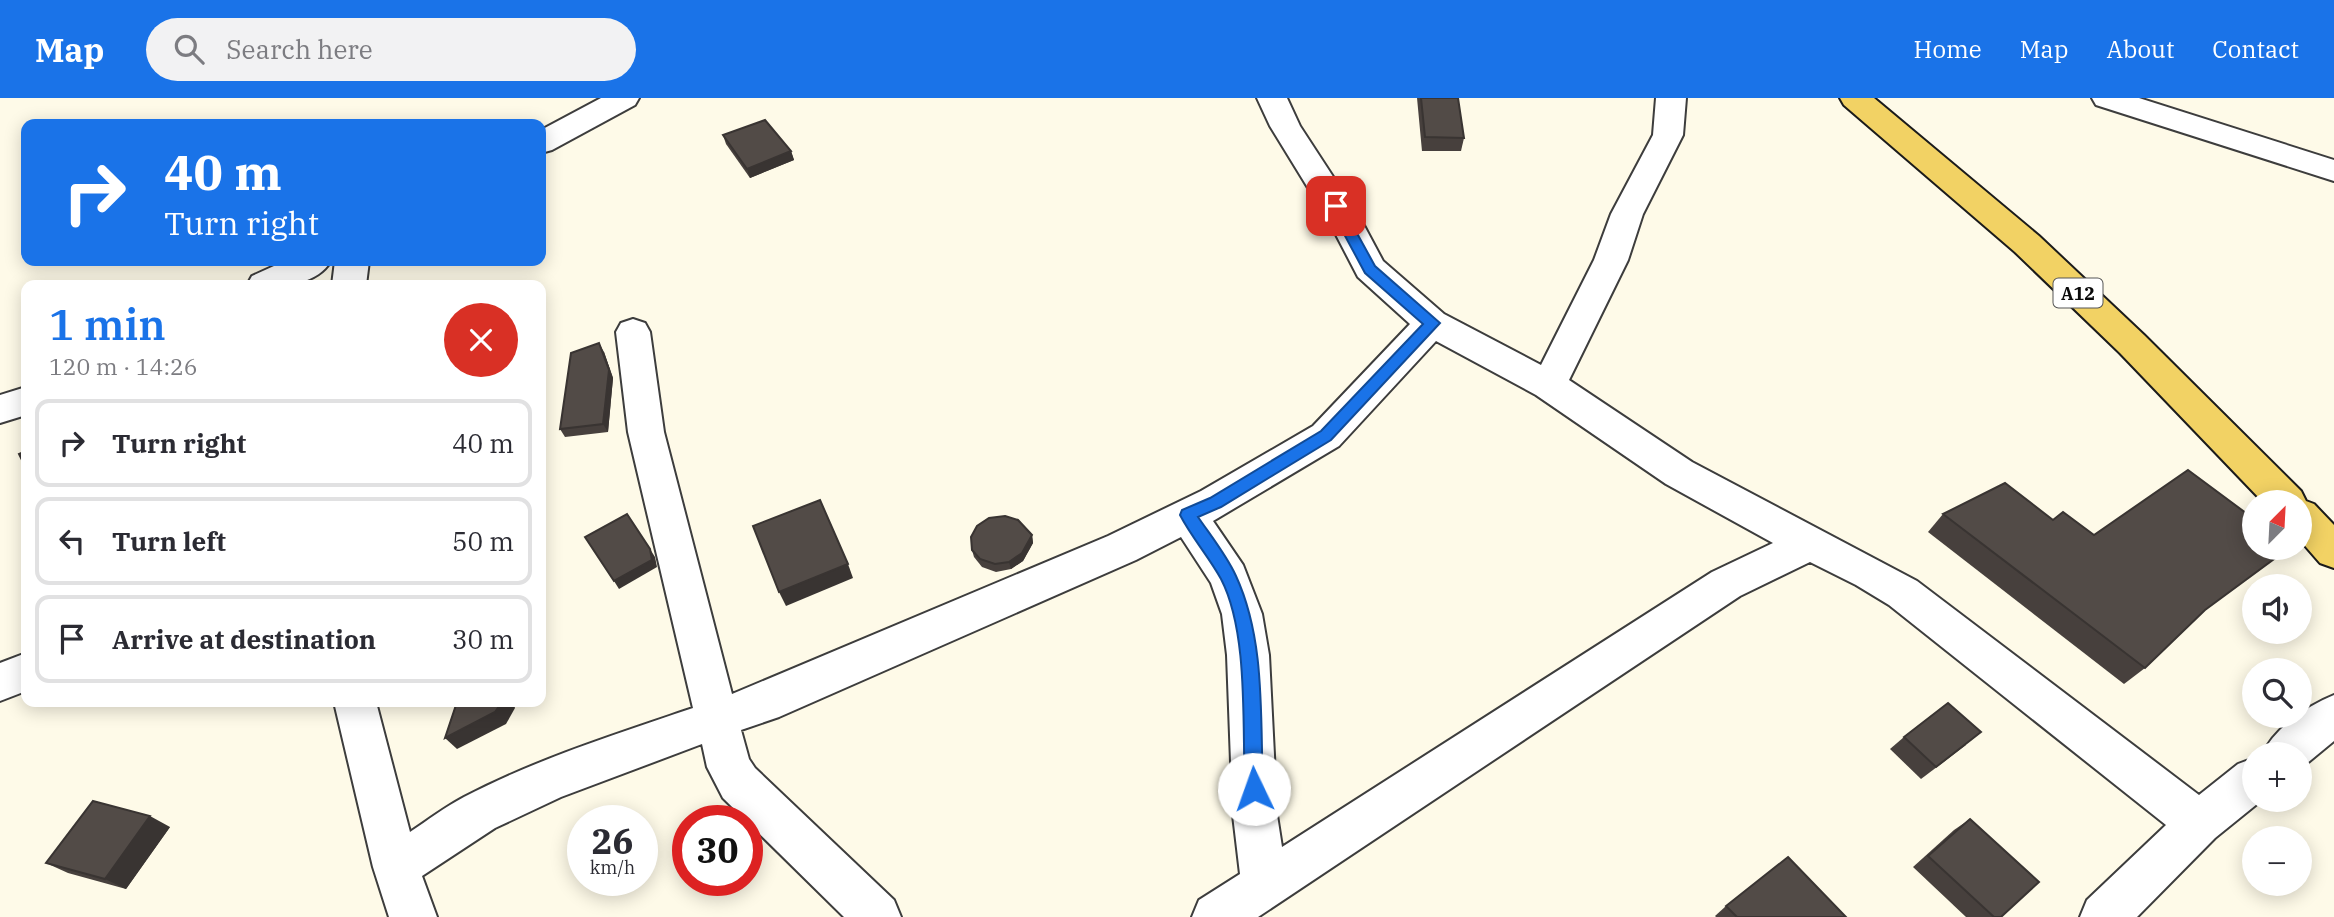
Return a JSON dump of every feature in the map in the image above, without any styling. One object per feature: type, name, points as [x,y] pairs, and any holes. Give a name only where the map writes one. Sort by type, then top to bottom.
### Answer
[{"type":"main road","name":"A12","points":[[1856,98],[2027,244],[2132,344],[2275,490]]},
{"type":"main road","points":[[2312,528],[2334,551]]},
{"type":"street","points":[[546,140],[625,98]]},
{"type":"street","points":[[1272,98],[1285,126],[1348,226],[1370,270],[1432,323],[1549,385],[1679,473],[1903,593],[2199,823]]},
{"type":"street","points":[[1549,385],[1611,260],[1626,214],[1668,135],[1671,98]]},
{"type":"street","points":[[2107,98],[2334,172]]},
{"type":"street","points":[[274,280],[304,266]]},
{"type":"street","points":[[396,867],[479,813],[545,782],[599,760],[719,721],[1071,570],[1215,502],[1326,436],[1432,323]]},
{"type":"street","points":[[633,331],[646,432],[729,766],[739,783],[877,917]]},
{"type":"street","points":[[0,409],[21,403]]},
{"type":"street","points":[[1188,515],[1229,577],[1242,614],[1248,655],[1255,815],[1264,883]]},
{"type":"street","points":[[1216,917],[1264,883],[1726,584],[1810,544]]},
{"type":"street","points":[[0,682],[21,674]]},
{"type":"street","points":[[356,707],[396,867],[413,917]]},
{"type":"street","points":[[2300,742],[2334,715]]},
{"type":"street","points":[[2104,917],[2199,823],[2242,789]]},
{"type":"building","points":[[1421,98],[1458,98],[1464,138],[1425,137]]},
{"type":"building","points":[[765,120],[791,151],[747,169],[723,135]]},
{"type":"building","points":[[599,343],[609,370],[603,424],[560,429],[571,353]]},
{"type":"building","points":[[2188,470],[2242,510],[2242,560],[2273,560],[2254,574],[2242,574],[2242,583],[2205,610],[2145,668],[1943,514],[2005,483],[2053,520],[2063,512],[2094,535]]},
{"type":"building","points":[[820,500],[848,564],[779,592],[753,526]]},
{"type":"building","points":[[627,514],[650,549],[652,560],[614,581],[585,537]]},
{"type":"building","points":[[1005,516],[1018,520],[1032,535],[1022,553],[1009,562],[995,564],[980,559],[972,550],[971,537],[977,526],[989,518]]},
{"type":"building","points":[[1948,703],[1981,732],[1936,767],[1904,737]]},
{"type":"building","points":[[455,707],[498,707],[495,712],[445,738]]},
{"type":"building","points":[[93,801],[150,816],[105,879],[46,863]]},
{"type":"building","points":[[1970,819],[2039,882],[2001,917],[1994,917],[1928,856]]},
{"type":"building","points":[[1788,857],[1846,917],[1737,917],[1726,906]]},
{"type":"route","points":[[1254,789],[1248,655],[1242,614],[1229,577],[1188,515],[1215,502],[1326,436],[1432,323],[1370,270],[1336,206]]}]
